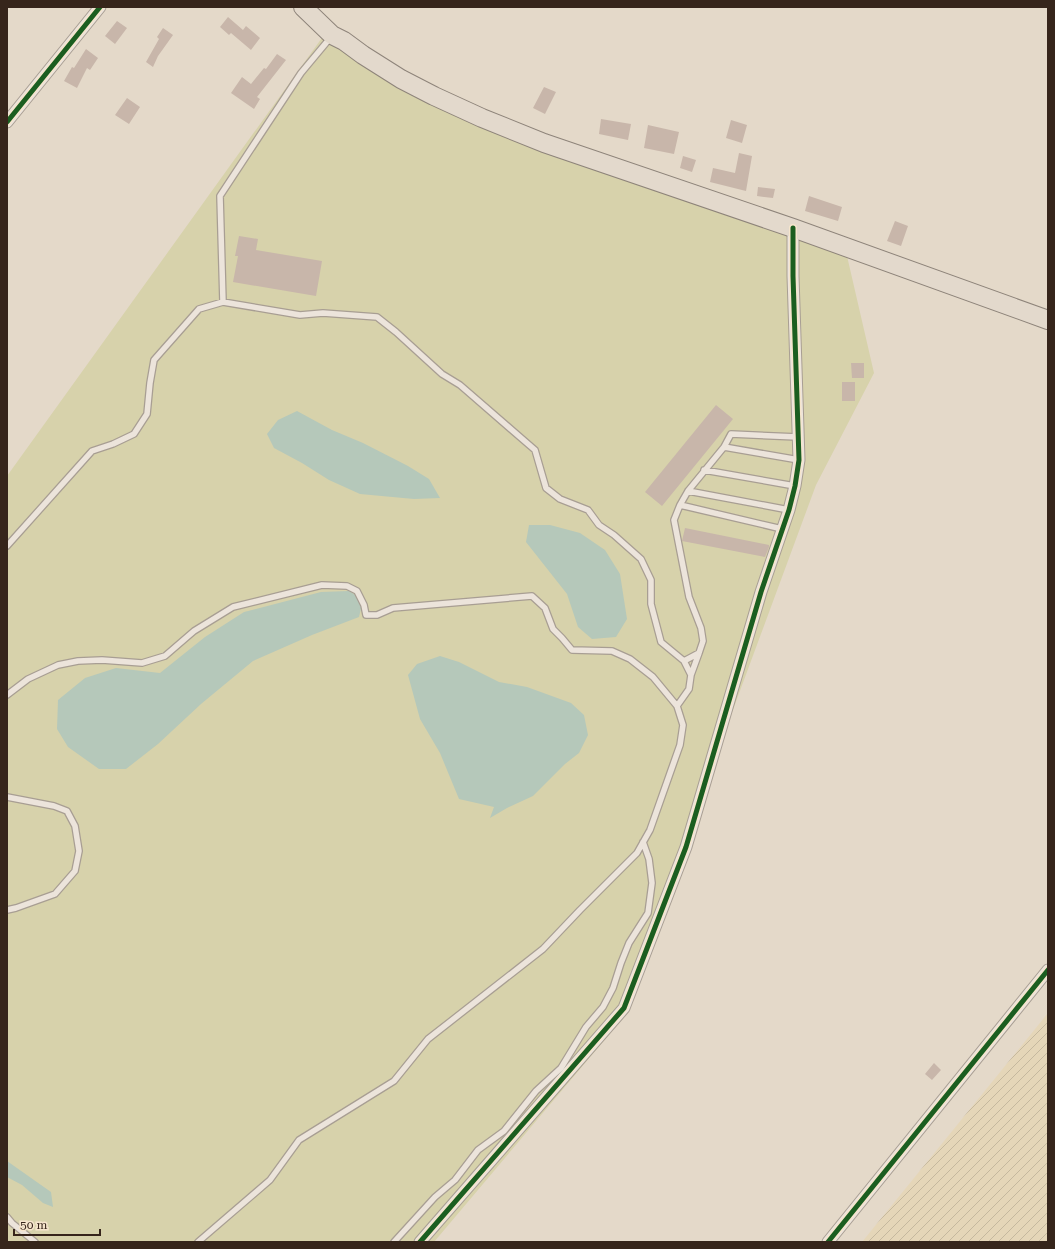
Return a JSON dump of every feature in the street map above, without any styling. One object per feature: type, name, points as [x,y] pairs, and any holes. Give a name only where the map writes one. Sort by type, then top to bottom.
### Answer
[{"type":"main road","points":[[303,7],[332,35],[401,79],[482,118],[544,143],[793,228],[1048,320]]},
{"type":"street","points":[[7,122],[100,7]]},
{"type":"street","points":[[420,1242],[624,1008],[686,848],[761,592],[789,510],[795,486],[799,460],[793,276],[793,228]]},
{"type":"street","points":[[828,1242],[1048,970]]},
{"type":"lane","points":[[223,302],[220,196],[301,73],[332,35]]},
{"type":"lane","points":[[7,546],[92,450],[113,444],[134,434],[147,414],[154,360],[199,309],[223,302],[300,316],[323,313],[377,317],[396,332],[442,374],[460,385],[535,450],[546,488],[560,499],[588,510],[599,525],[614,535],[641,559],[651,580],[651,604],[661,642],[684,661],[691,675]]},
{"type":"lane","points":[[677,706],[689,689],[691,675],[703,641],[701,628],[689,597],[674,520],[680,505],[688,491],[724,447],[730,434],[798,437]]},
{"type":"lane","points":[[724,447],[799,460]]},
{"type":"lane","points":[[704,470],[795,486]]},
{"type":"lane","points":[[688,491],[789,510]]},
{"type":"lane","points":[[680,505],[782,529]]},
{"type":"lane","points":[[7,696],[28,679],[58,665],[78,661],[102,660],[142,663],[165,656],[194,631],[233,607],[322,585],[347,586],[357,592],[364,605],[366,615],[377,615],[394,608],[532,596],[545,608],[553,629],[572,650],[612,651],[630,659],[653,677],[677,706],[683,725],[680,745],[658,803],[650,830],[637,853],[543,949],[428,1039],[394,1081],[300,1140],[270,1180],[198,1242]]},
{"type":"lane","points":[[684,661],[699,653]]},
{"type":"lane","points":[[7,797],[54,806],[67,811],[75,826],[79,851],[75,871],[55,894],[7,910]]},
{"type":"lane","points":[[394,1242],[435,1197],[455,1180],[478,1150],[504,1131],[536,1091],[561,1068],[586,1027],[603,1007],[613,988],[629,943],[648,913],[652,883],[649,859],[643,842]]},
{"type":"lane","points":[[7,1217],[35,1242]]},
{"type":"shaded area","points":[[324,35],[448,105],[847,256],[874,373],[816,485],[679,856],[629,1011],[434,1242],[7,1242],[7,476]]},
{"type":"shaded area","points":[[297,411],[332,430],[363,443],[408,466],[429,479],[440,498],[414,499],[360,494],[329,480],[274,448],[267,434],[278,420]]},
{"type":"shaded area","points":[[529,525],[550,525],[580,533],[605,550],[620,574],[627,619],[616,637],[592,639],[578,627],[567,594],[526,542]]},
{"type":"shaded area","points":[[349,591],[363,600],[359,617],[312,635],[253,661],[201,704],[158,744],[126,769],[99,769],[68,747],[57,729],[58,700],[85,678],[116,668],[160,673],[205,637],[244,612],[321,592]]},
{"type":"shaded area","points":[[440,656],[459,662],[499,682],[527,687],[571,703],[584,715],[588,735],[579,753],[565,764],[533,796],[490,818],[494,807],[459,799],[440,753],[420,719],[408,675],[417,664]]},
{"type":"shaded area","points":[[1048,1013],[1048,1242],[862,1242]]},
{"type":"shaded area","points":[[7,1161],[51,1192],[53,1207],[43,1203],[22,1185],[7,1177]]},
{"type":"building","points":[[228,17],[243,30],[246,26],[260,38],[251,50],[231,33],[229,35],[220,27]]},
{"type":"building","points":[[117,21],[127,28],[115,44],[105,36]]},
{"type":"building","points":[[163,28],[173,35],[158,56],[153,67],[146,62],[159,39],[157,37]]},
{"type":"building","points":[[86,49],[98,58],[90,70],[87,68],[77,88],[64,81],[72,67],[74,68]]},
{"type":"building","points":[[277,54],[286,60],[257,97],[260,99],[254,109],[231,93],[242,77],[251,84],[264,68],[266,69]]},
{"type":"building","points":[[544,87],[556,92],[545,114],[533,108]]},
{"type":"building","points":[[127,98],[140,107],[129,124],[115,115]]},
{"type":"building","points":[[601,119],[631,124],[628,140],[599,134]]},
{"type":"building","points":[[731,120],[747,125],[742,143],[726,138]]},
{"type":"building","points":[[648,125],[679,132],[674,154],[644,148]]},
{"type":"building","points":[[739,153],[752,156],[746,191],[710,182],[713,168],[735,173]]},
{"type":"building","points":[[683,156],[696,160],[692,172],[680,168]]},
{"type":"building","points":[[758,187],[775,189],[773,198],[757,196]]},
{"type":"building","points":[[809,196],[842,207],[838,221],[805,211]]},
{"type":"building","points":[[895,221],[908,226],[901,246],[887,241]]},
{"type":"building","points":[[239,236],[258,239],[256,250],[322,261],[316,296],[233,282],[238,256],[235,256]]},
{"type":"building","points":[[851,363],[864,363],[864,378],[852,378]]},
{"type":"building","points":[[842,382],[855,382],[855,401],[842,401]]},
{"type":"building","points":[[716,405],[733,419],[662,506],[645,492]]},
{"type":"building","points":[[685,528],[769,545],[769,547],[765,557],[682,541]]},
{"type":"building","points":[[934,1063],[941,1070],[932,1080],[925,1074]]},
{"type":"cycle path","points":[[7,122],[100,7]]},
{"type":"cycle path","points":[[420,1242],[624,1008],[686,847],[761,592],[789,510],[795,486],[799,460],[793,276],[793,228]]},
{"type":"cycle path","points":[[828,1242],[1048,970]]}]
